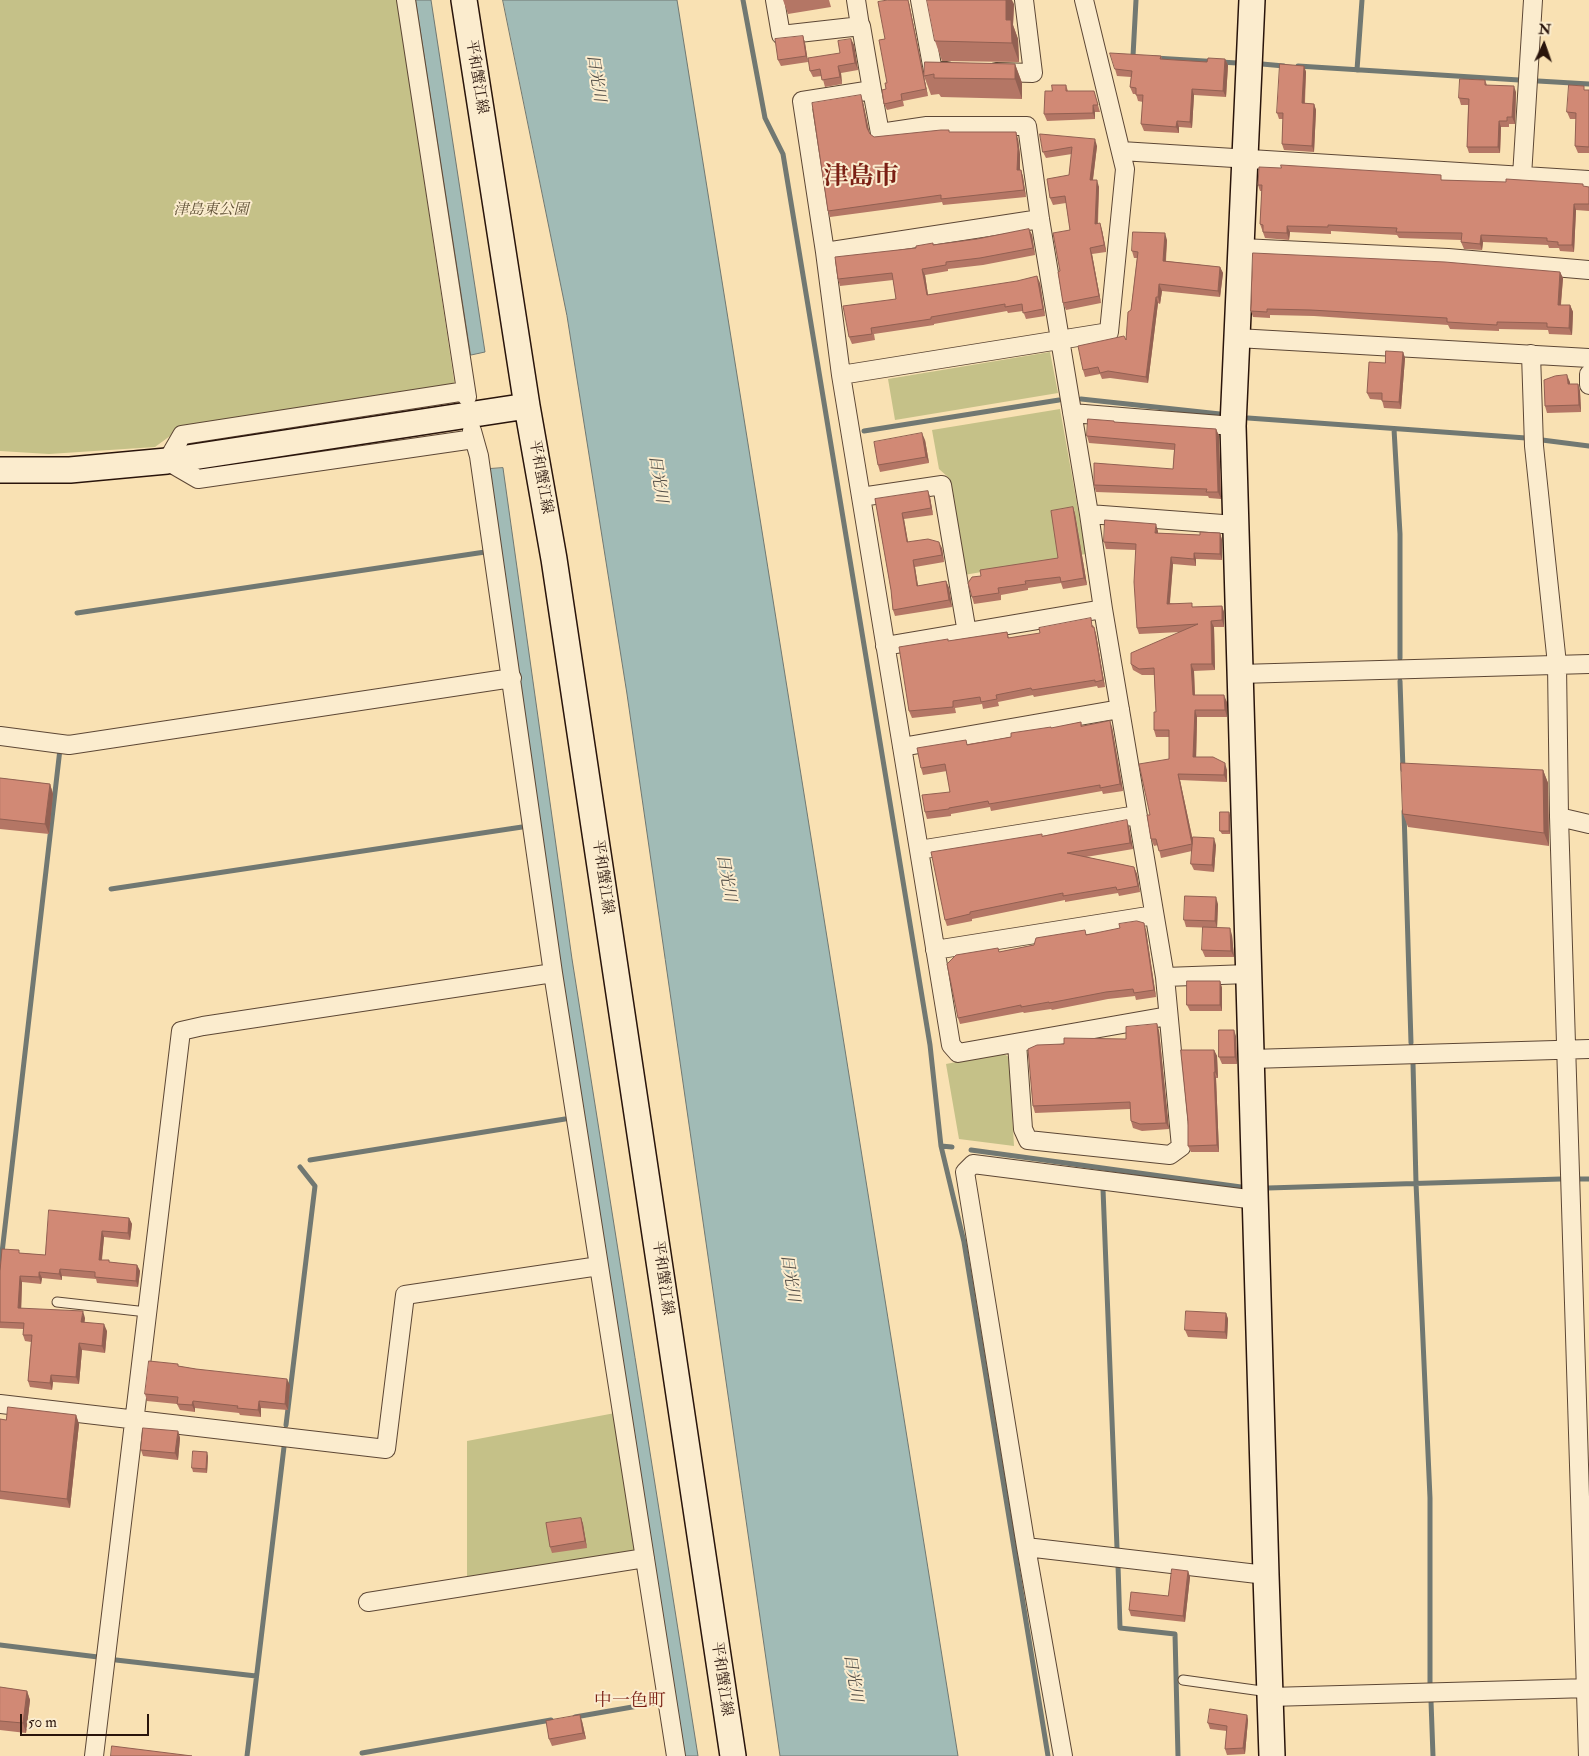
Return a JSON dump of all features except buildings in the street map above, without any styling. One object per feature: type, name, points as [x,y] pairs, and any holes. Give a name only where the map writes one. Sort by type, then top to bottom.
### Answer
[{"type":"street","points":[[167,461],[182,435],[467,394],[406,0]]},
{"type":"street","name":"平和蟹江線","points":[[464,0],[527,406],[554,559],[733,1756]]},
{"type":"street","points":[[776,0],[781,35],[860,26]]},
{"type":"street","points":[[856,0],[880,133],[927,126],[1027,126],[1040,220],[1103,609],[1165,977],[1181,1147],[1170,1155],[1028,1140],[1023,1129],[1017,1043]]},
{"type":"street","points":[[920,0],[932,71],[960,72]]},
{"type":"street","points":[[978,72],[1032,73],[1024,0]]},
{"type":"street","points":[[841,376],[1109,332],[1125,169],[1084,0]]},
{"type":"street","points":[[1252,0],[1233,426],[1272,1756]]},
{"type":"street","points":[[1522,176],[1533,0]]},
{"type":"street","points":[[872,90],[802,101],[826,252],[841,376],[950,1045],[958,1053],[1168,1016]]},
{"type":"street","points":[[1121,151],[1589,180]]},
{"type":"street","points":[[826,252],[1040,220]]},
{"type":"street","points":[[1242,248],[1448,258],[1589,270]]},
{"type":"street","points":[[1237,338],[1589,358]]},
{"type":"street","points":[[1531,354],[1534,446],[1557,664],[1566,1050],[1588,1756]]},
{"type":"street","points":[[1589,374],[1589,385]]},
{"type":"street","points":[[0,470],[70,470],[167,461],[527,406]]},
{"type":"street","points":[[1072,413],[1233,426]]},
{"type":"street","points":[[167,461],[198,479],[473,435],[479,456],[553,973],[676,1756]]},
{"type":"street","points":[[861,497],[942,485],[967,632]]},
{"type":"street","points":[[1089,514],[1236,525]]},
{"type":"street","points":[[885,646],[1103,609]]},
{"type":"street","points":[[1240,674],[1589,664]]},
{"type":"street","points":[[0,736],[69,745],[512,678]]},
{"type":"street","points":[[902,747],[1120,709]]},
{"type":"street","points":[[918,850],[1137,815]]},
{"type":"street","points":[[1560,817],[1589,824]]},
{"type":"street","points":[[935,950],[1154,915]]},
{"type":"street","points":[[94,1756],[181,1032],[203,1026],[553,973]]},
{"type":"street","points":[[1165,977],[1248,974]]},
{"type":"street","points":[[1251,1059],[1589,1049]]},
{"type":"street","points":[[1063,1756],[1026,1547],[965,1172],[973,1164],[1256,1200]]},
{"type":"street","points":[[0,1404],[386,1448],[405,1295],[599,1266]]},
{"type":"street","points":[[1026,1547],[1266,1575]]},
{"type":"street","points":[[368,1602],[645,1558]]},
{"type":"street","points":[[1270,1694],[1587,1688]]},
{"type":"lane","points":[[57,1302],[147,1312]]},
{"type":"lane","points":[[1182,1680],[1270,1694]]},
{"type":"green space","name":"津島東公園","points":[[0,0],[397,0],[455,387],[181,428],[155,447],[49,454],[0,451]]},
{"type":"green space","points":[[1050,352],[1058,393],[895,420],[888,379]]},
{"type":"green space","points":[[1060,409],[1086,554],[964,575],[949,478],[939,469],[932,430]]},
{"type":"green space","points":[[1002,1053],[1009,1057],[1014,1146],[959,1139],[946,1064]]},
{"type":"green space","points":[[615,1413],[636,1548],[630,1555],[467,1580],[467,1441]]},
{"type":"water","points":[[416,0],[431,0],[485,352],[471,355]]},
{"type":"water","name":"日光川","points":[[503,0],[677,0],[958,1756],[780,1756],[627,694],[567,316]]},
{"type":"water","points":[[503,468],[572,959],[698,1756],[683,1756],[562,993],[489,469]]},
{"type":"waterway","points":[[743,0],[765,118],[783,154],[930,1045],[941,1146],[964,1242],[1048,1756]]},
{"type":"waterway","points":[[1133,56],[1136,0]]},
{"type":"waterway","points":[[1357,70],[1362,0]]},
{"type":"waterway","points":[[1155,58],[1237,63]]},
{"type":"waterway","points":[[1262,64],[1284,66]]},
{"type":"waterway","points":[[1298,66],[1519,80]]},
{"type":"waterway","points":[[1538,81],[1589,84]]},
{"type":"waterway","points":[[1081,399],[1220,414]]},
{"type":"waterway","points":[[864,431],[1059,400]]},
{"type":"waterway","points":[[1248,418],[1526,438]]},
{"type":"waterway","points":[[1394,429],[1400,534],[1400,658]]},
{"type":"waterway","points":[[1542,440],[1589,446]]},
{"type":"waterway","points":[[77,613],[485,552]]},
{"type":"waterway","points":[[1400,681],[1403,770]]},
{"type":"waterway","points":[[0,1270],[60,749],[58,749]]},
{"type":"waterway","points":[[1404,811],[1411,1043]]},
{"type":"waterway","points":[[111,889],[522,827]]},
{"type":"waterway","points":[[1413,1063],[1416,1183],[1430,1498],[1430,1683]]},
{"type":"waterway","points":[[310,1160],[565,1119]]},
{"type":"waterway","points":[[941,1146],[952,1147]]},
{"type":"waterway","points":[[971,1150],[1241,1187]]},
{"type":"waterway","points":[[286,1425],[315,1186],[300,1167]]},
{"type":"waterway","points":[[1268,1188],[1561,1179]]},
{"type":"waterway","points":[[1578,1179],[1589,1179]]},
{"type":"waterway","points":[[1103,1189],[1117,1548]]},
{"type":"waterway","points":[[247,1756],[284,1447]]},
{"type":"waterway","points":[[1118,1565],[1120,1628],[1175,1634],[1178,1756]]},
{"type":"waterway","points":[[0,1645],[98,1657]]},
{"type":"waterway","points":[[116,1660],[256,1676]]},
{"type":"waterway","points":[[1431,1701],[1433,1756]]},
{"type":"waterway","points":[[575,1717],[661,1702]]},
{"type":"waterway","points":[[362,1753],[551,1720]]},
{"type":"district","name":"津島市","points":[[861,179]]},
{"type":"district","name":"中一色町","points":[[630,1702]]}]
